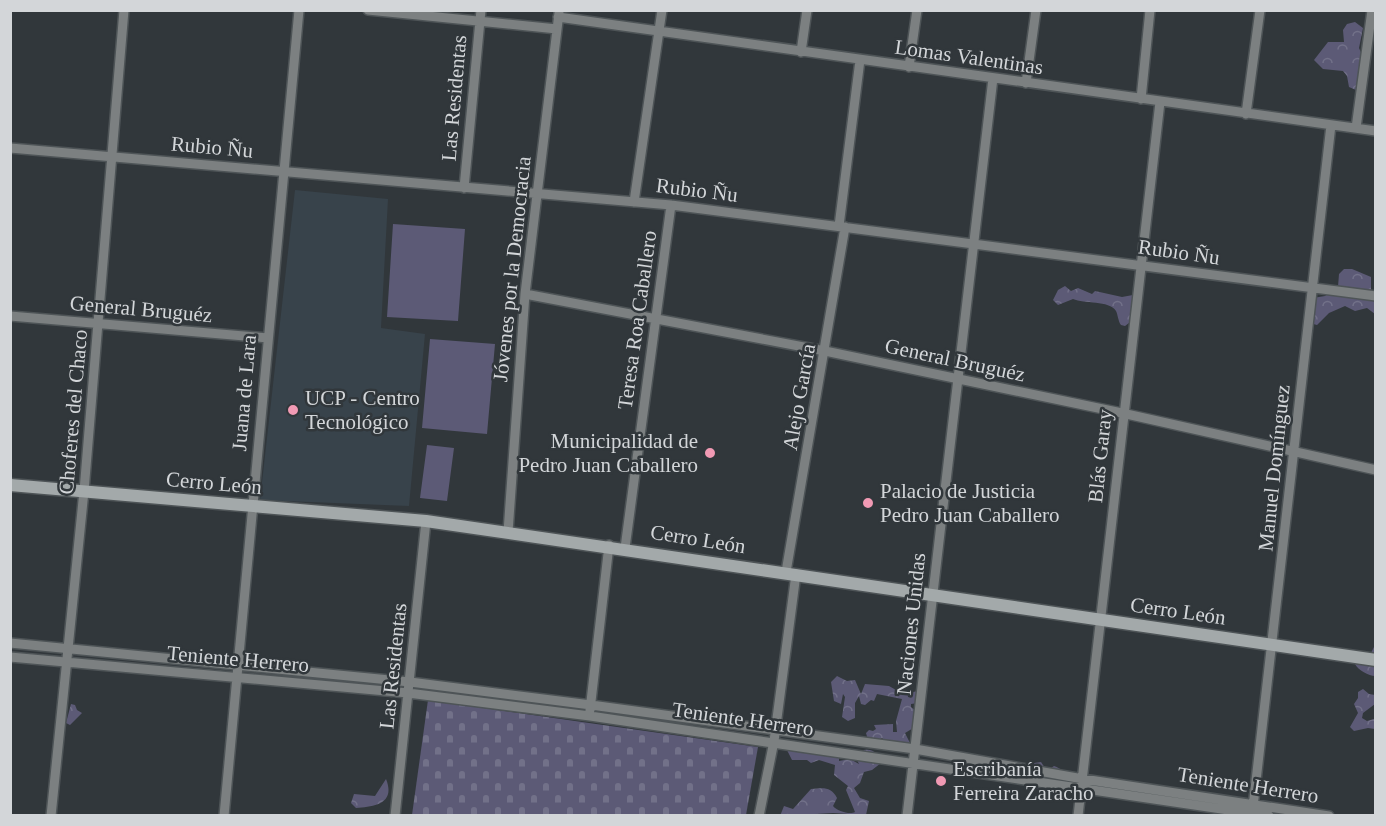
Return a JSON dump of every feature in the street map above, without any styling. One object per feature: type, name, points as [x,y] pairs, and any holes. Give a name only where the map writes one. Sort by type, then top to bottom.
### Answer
[{"type":"street","name":"Choferes del Chaco","points":[[51,816],[84,491],[124,10]]},
{"type":"street","name":"Juana de Lara","points":[[224,816],[239,676],[252,506],[299,10]]},
{"type":"street","points":[[368,10],[480,15],[557,29]]},
{"type":"street","name":"Teresa Roa Caballero","points":[[634,202],[662,10]]},
{"type":"street","points":[[801,52],[807,10]]},
{"type":"street","points":[[909,67],[917,10]]},
{"type":"street","points":[[1026,83],[1036,10]]},
{"type":"street","points":[[1141,99],[1150,10]]},
{"type":"street","points":[[1246,114],[1260,10]]},
{"type":"street","points":[[1356,128],[1372,10]]},
{"type":"street","name":"Lomas Valentinas","points":[[558,14],[659,32],[1376,131]]},
{"type":"street","name":"Jóvenes por la Democracia","points":[[508,531],[525,294],[558,14]]},
{"type":"street","name":"Las Residentas","points":[[464,188],[480,15]]},
{"type":"street","name":"Alejo García","points":[[759,816],[774,741],[791,573],[842,227],[860,60]]},
{"type":"street","name":"Naciones Unidas","points":[[907,816],[993,78]]},
{"type":"street","name":"Blás Garay","points":[[1078,816],[1122,413],[1160,102]]},
{"type":"street","name":"Manuel Domínguez","points":[[1252,811],[1331,125]]},
{"type":"street","name":"Rubio Ñu","points":[[10,148],[671,205],[973,242],[1376,297]]},
{"type":"street","name":"Teresa Roa Caballero","points":[[625,548],[671,205]]},
{"type":"street","name":"General Bruguéz","points":[[525,294],[825,351],[1294,450],[1376,470]]},
{"type":"street","name":"General Bruguéz","points":[[10,316],[268,338]]},
{"type":"street","name":"Cerro León","points":[[10,485],[426,520],[1376,660]]},
{"type":"street","name":"Las Residentas","points":[[395,816],[426,520]]},
{"type":"street","points":[[590,716],[609,546]]},
{"type":"street","name":"Teniente Herrero","points":[[10,644],[68,647],[410,682],[648,712],[915,749],[1004,765],[1082,783]]},
{"type":"street","name":"Teniente Herrero","points":[[148,669],[149,656]]},
{"type":"street","name":"Teniente Herrero","points":[[10,657],[408,693],[647,723],[1002,775],[1082,783],[1252,811],[1329,816]]},
{"type":"street","name":"Teniente Herrero","points":[[324,674],[324,685]]},
{"type":"street","points":[[464,700],[465,689]]},
{"type":"street","name":"Teniente Herrero","points":[[647,723],[648,712]]},
{"type":"street","name":"Teniente Herrero","points":[[834,750],[836,738]]},
{"type":"street","points":[[1002,775],[1004,765]]},
{"type":"street","name":"Teniente Herrero","points":[[1252,811],[1269,816]]},
{"type":"shaded area","points":[[295,190],[388,199],[381,328],[425,334],[409,506],[260,500]]},
{"type":"green space","points":[[1355,22],[1363,28],[1359,48],[1362,55],[1360,88],[1356,90],[1349,87],[1347,76],[1343,71],[1323,69],[1314,60],[1328,42],[1344,42],[1343,30],[1347,24]]},
{"type":"green space","points":[[393,224],[465,229],[458,321],[387,317]]},
{"type":"green space","points":[[1344,269],[1352,269],[1371,277],[1371,294],[1375,295],[1375,314],[1367,308],[1355,311],[1345,306],[1329,313],[1317,325],[1310,323],[1313,298],[1325,296],[1338,287],[1339,274]]},
{"type":"green space","points":[[1065,286],[1071,291],[1078,288],[1092,294],[1095,291],[1122,297],[1133,295],[1137,303],[1134,319],[1125,326],[1121,325],[1116,311],[1108,305],[1073,299],[1058,305],[1053,300],[1058,290]]},
{"type":"green space","points":[[430,339],[495,344],[487,434],[422,428]]},
{"type":"green space","points":[[427,445],[454,448],[447,501],[420,498]]},
{"type":"green space","points":[[1375,645],[1375,676],[1364,672],[1355,664],[1371,653]]},
{"type":"green space","points":[[837,676],[847,681],[855,680],[861,694],[865,684],[889,686],[903,694],[918,691],[918,703],[911,704],[917,712],[915,727],[905,733],[910,743],[904,748],[887,743],[882,738],[875,743],[868,740],[866,733],[876,729],[874,725],[893,724],[893,732],[897,732],[896,721],[902,699],[877,694],[874,701],[871,700],[865,705],[861,704],[859,696],[855,703],[855,718],[848,721],[842,717],[845,697],[843,694],[841,704],[834,701],[831,682]]},
{"type":"green space","points":[[1363,689],[1375,695],[1375,704],[1363,713],[1362,718],[1367,721],[1374,719],[1375,714],[1375,729],[1354,731],[1350,727],[1358,713],[1354,704],[1358,698],[1358,692]]},
{"type":"green space","points":[[428,700],[758,747],[746,815],[412,815]]},
{"type":"green space","points":[[71,704],[82,713],[70,725],[66,723]]},
{"type":"green space","points":[[785,746],[839,755],[839,761],[850,759],[859,764],[856,758],[864,750],[875,753],[881,763],[872,770],[864,772],[860,783],[854,788],[860,798],[869,801],[866,815],[833,813],[780,816],[784,806],[793,809],[811,789],[819,788],[835,794],[837,798],[833,806],[835,808],[847,813],[855,812],[846,790],[848,786],[834,775],[835,765],[819,760],[811,763],[807,760],[792,760]]},
{"type":"green space","points":[[1041,762],[1047,771],[1054,766],[1057,767],[1075,780],[1075,783],[1036,789],[1028,782],[997,771],[998,768],[1021,774],[1034,763]]},
{"type":"green space","points":[[386,779],[388,794],[382,802],[370,807],[356,808],[351,803],[354,794],[375,796]]},
{"type":"place","name":"UCP - Centro Tecnológico","points":[[293,410]]},
{"type":"place","name":"Municipalidad de Pedro Juan Caballero","points":[[710,453]]},
{"type":"place","name":"Palacio de Justicia Pedro Juan Caballero","points":[[868,503]]},
{"type":"place","name":"Escribanía Ferreira Zaracho","points":[[941,781]]}]
